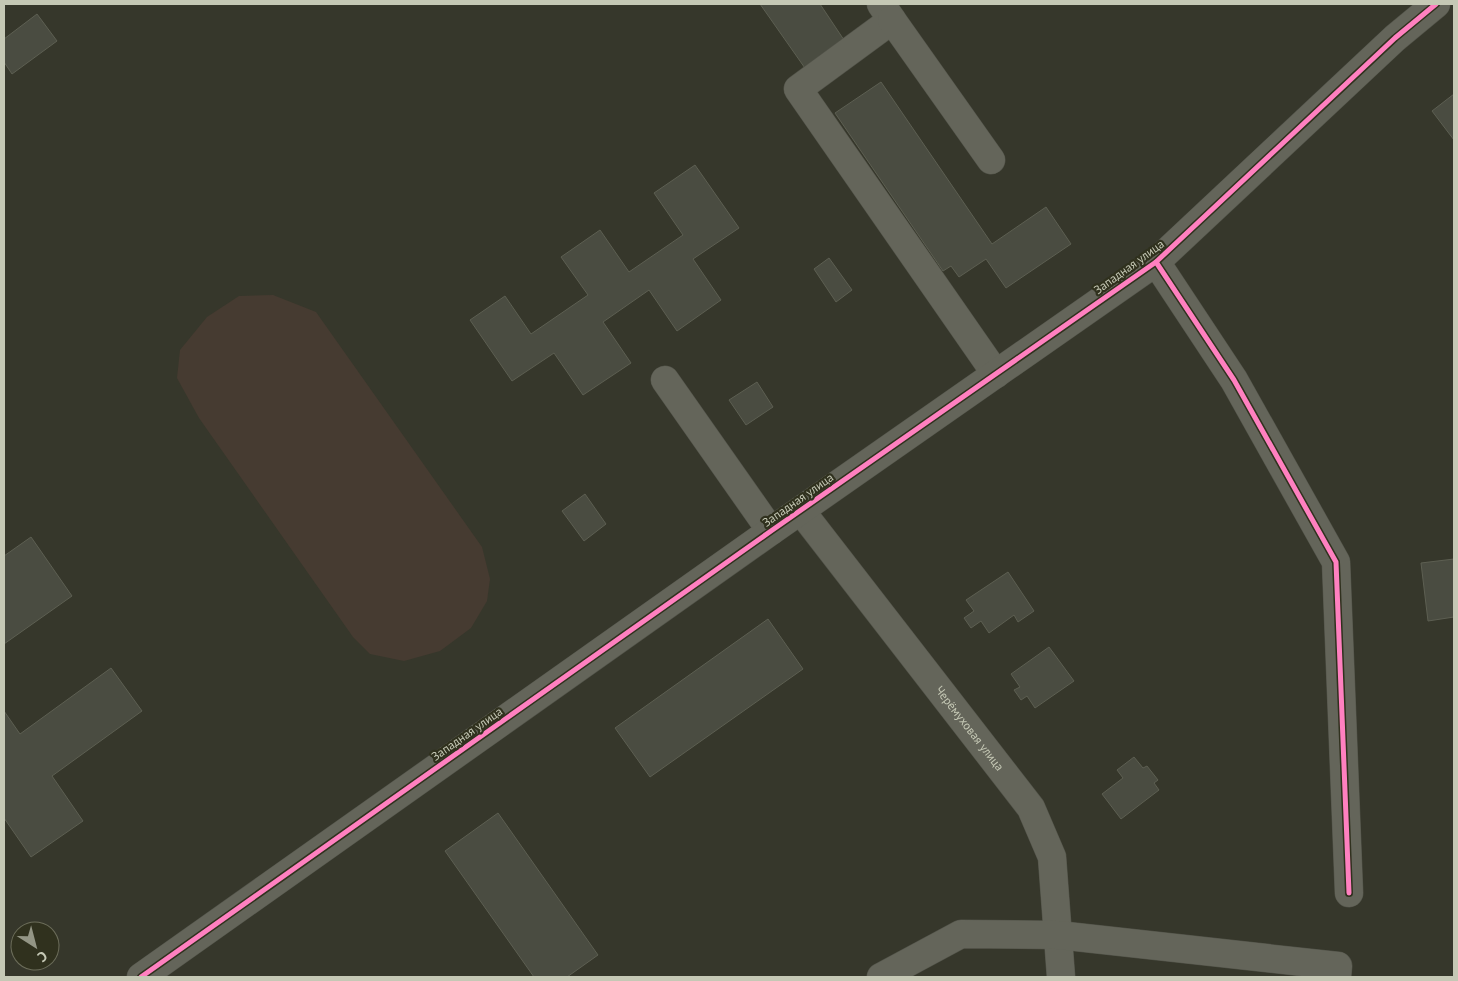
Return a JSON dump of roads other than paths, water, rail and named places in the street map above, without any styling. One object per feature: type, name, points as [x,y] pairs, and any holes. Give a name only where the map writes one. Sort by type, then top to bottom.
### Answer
[{"type":"street","name":"Западная улица","points":[[141,977],[771,531],[1156,262],[1395,38],[1436,4]]},
{"type":"street","points":[[991,160],[886,12],[798,89],[996,374]]},
{"type":"street","points":[[1156,262],[1234,380],[1336,562],[1350,893]]},
{"type":"street","points":[[665,380],[771,531]]},
{"type":"street","name":"Черёмуховая улица","points":[[800,511],[1031,808],[1052,857],[1061,977]]},
{"type":"street","points":[[881,977],[961,934],[1058,935],[1338,966],[1337,977]]}]
